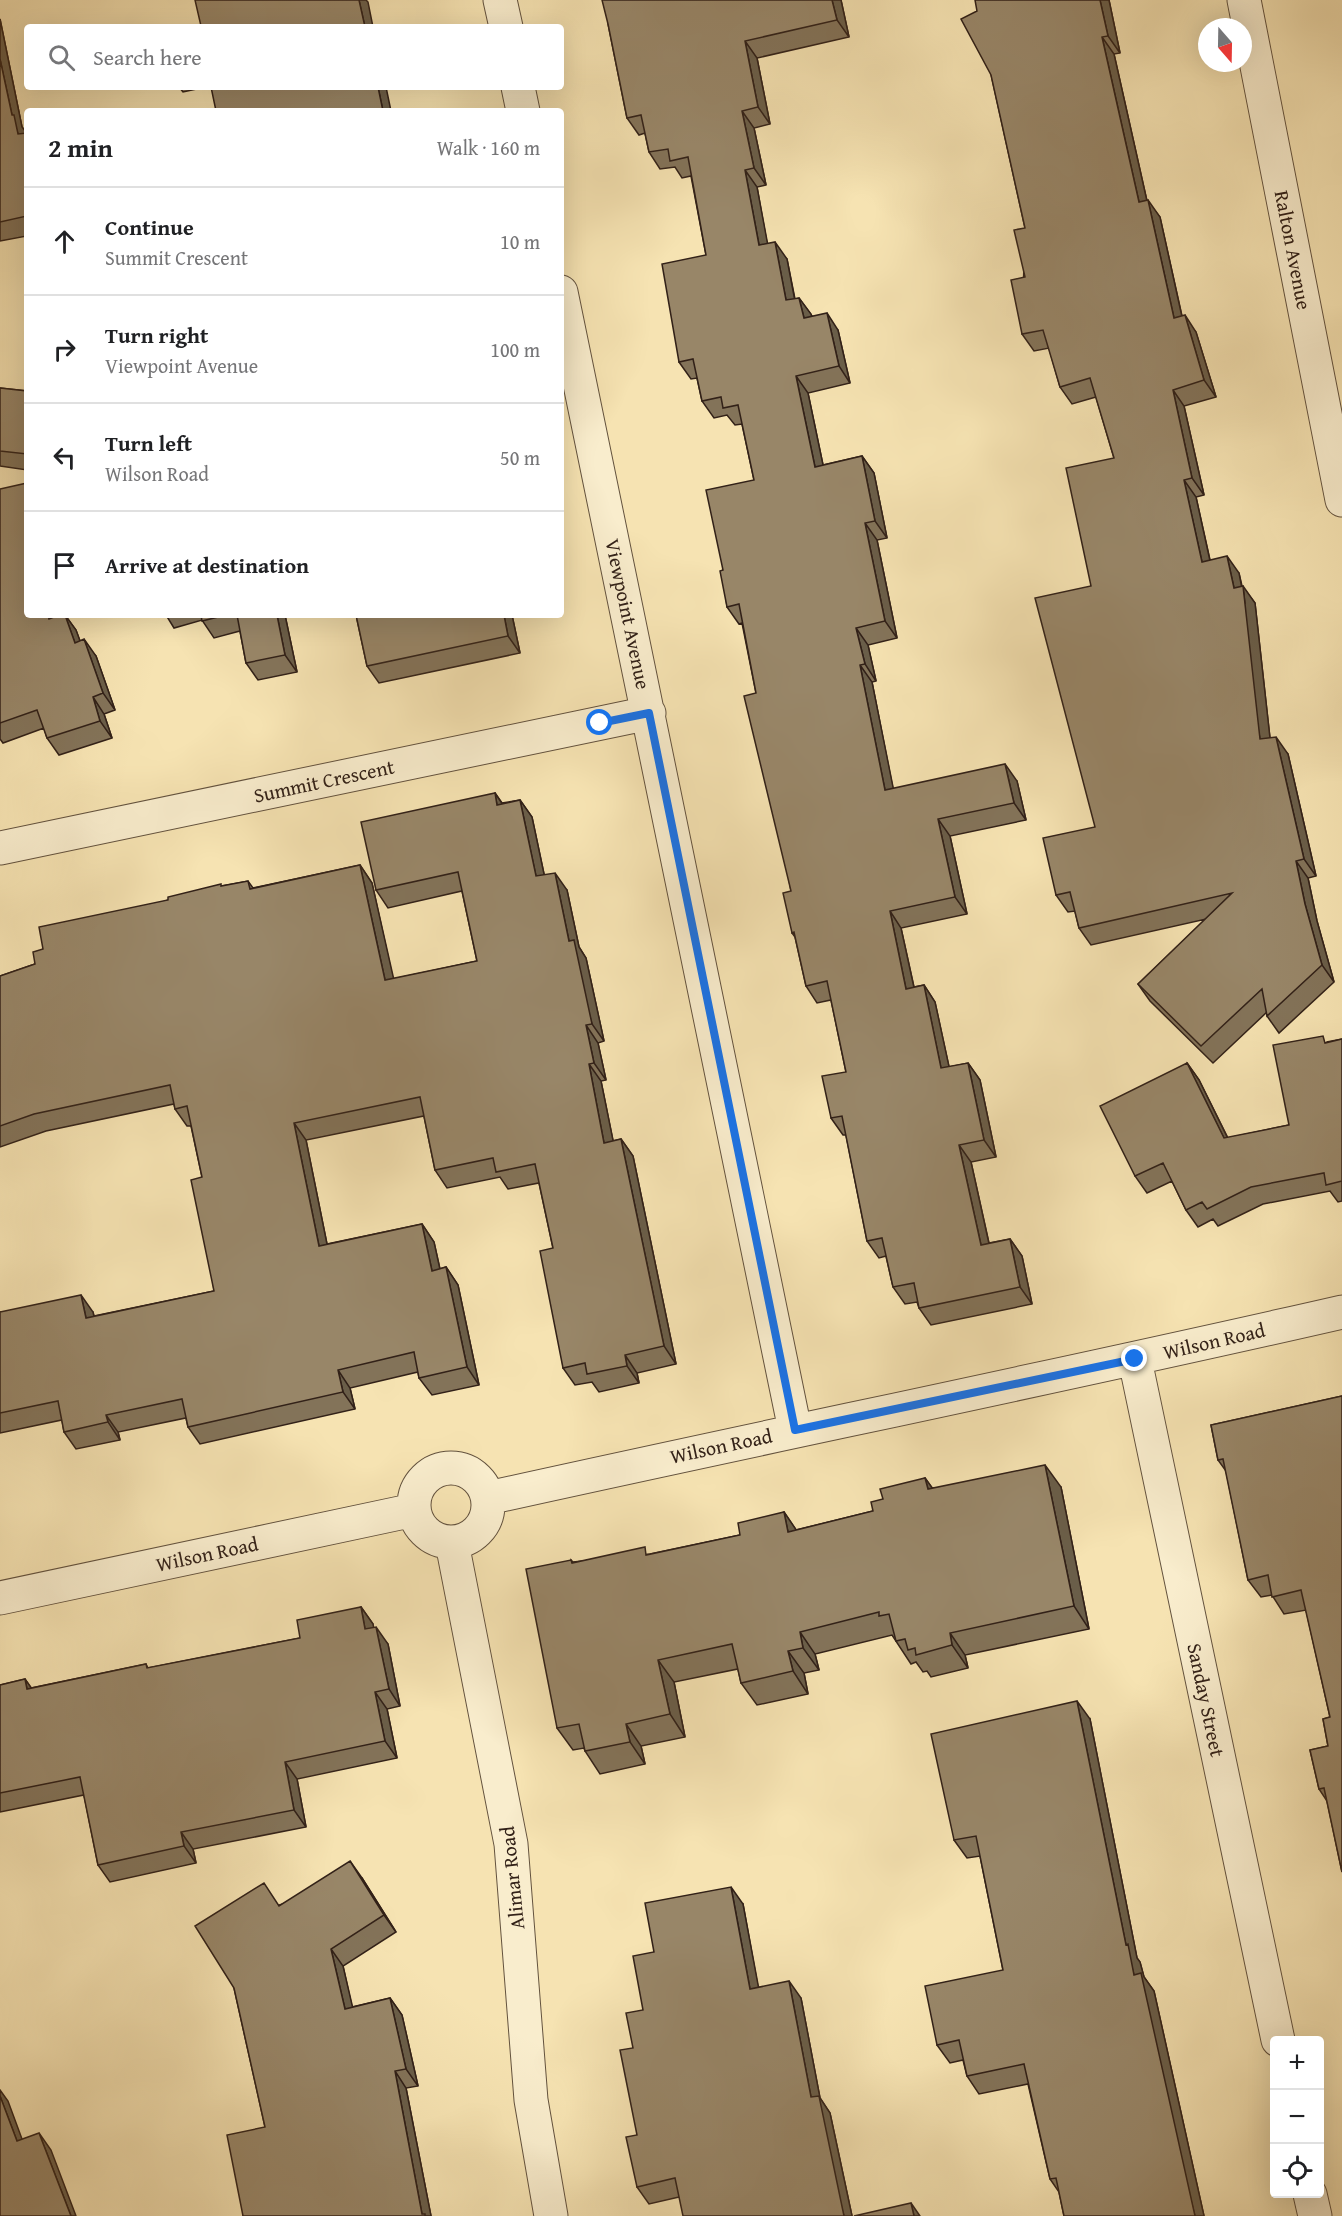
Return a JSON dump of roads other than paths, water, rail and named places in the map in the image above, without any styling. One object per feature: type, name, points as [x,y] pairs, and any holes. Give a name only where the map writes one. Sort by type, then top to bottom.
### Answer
[{"type":"street","points":[[500,0],[505,24]]},
{"type":"street","name":"Ralton Avenue","points":[[1244,0],[1342,500]]},
{"type":"street","points":[[519,90],[522,108]]},
{"type":"street","name":"Viewpoint Avenue","points":[[564,306],[795,1430]]},
{"type":"street","name":"Summit Crescent","points":[[0,848],[649,713]]},
{"type":"street","name":"Wilson Road","points":[[488,1498],[795,1430],[1135,1359],[1342,1312]]},
{"type":"street","name":"Sanday Street","points":[[1135,1359],[1277,2036]]},
{"type":"street","points":[[450,1468],[463,1470],[474,1476],[483,1486],[488,1498],[488,1510],[484,1523],[476,1533],[465,1540],[452,1543],[439,1541],[427,1534],[419,1524],[414,1510],[414,1497],[419,1485],[437,1471],[450,1468]]},
{"type":"street","name":"Wilson Road","points":[[0,1598],[414,1510]]},
{"type":"street","name":"Alimar Road","points":[[452,1543],[511,1844],[531,2100],[550,2216]]},
{"type":"street","points":[[1311,2198],[1315,2216]]}]
